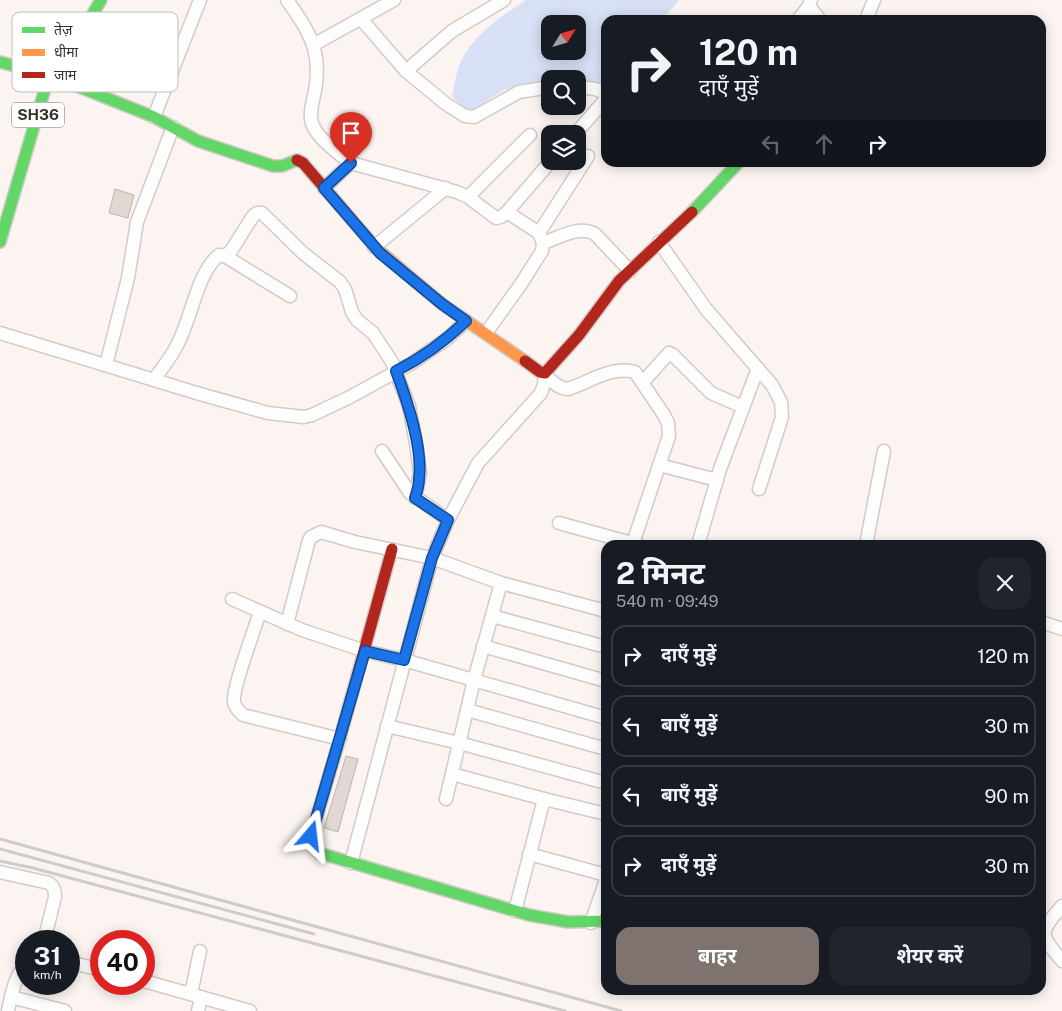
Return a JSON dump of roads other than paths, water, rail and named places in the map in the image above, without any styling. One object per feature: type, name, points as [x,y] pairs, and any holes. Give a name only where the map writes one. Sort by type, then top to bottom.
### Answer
[{"type":"street","name":"SH36","points":[[94,12],[101,0]]},
{"type":"street","points":[[178,56],[200,0]]},
{"type":"street","points":[[287,0],[314,45],[317,82],[311,119],[313,126],[334,150],[351,163],[446,188],[468,197],[496,218],[501,217],[507,212],[543,170]]},
{"type":"street","points":[[314,45],[394,0]]},
{"type":"street","points":[[406,71],[452,31],[504,0]]},
{"type":"street","points":[[868,15],[874,0]]},
{"type":"street","points":[[802,15],[810,3],[817,15]]},
{"type":"street","points":[[361,19],[406,71],[446,104],[465,116],[474,117],[519,92],[541,88]]},
{"type":"street","points":[[586,88],[601,91]]},
{"type":"street","name":"SH36","points":[[0,242],[6,204],[44,92]]},
{"type":"street","points":[[90,92],[154,117],[198,141],[273,166],[282,166],[296,159],[303,163],[374,246],[442,304],[545,374],[563,389],[573,388],[596,377],[622,371],[635,372],[664,415],[669,429],[669,436],[637,540]]},
{"type":"street","points":[[154,117],[164,92]]},
{"type":"street","points":[[584,125],[601,105]]},
{"type":"street","points":[[106,365],[128,278],[137,222],[172,127]]},
{"type":"street","points":[[468,197],[530,135]]},
{"type":"street","points":[[486,333],[542,251],[541,238],[588,156]]},
{"type":"street","points":[[324,188],[351,163]]},
{"type":"street","points":[[351,863],[432,558],[448,520],[478,463],[541,393],[545,374],[579,335],[611,290],[686,219],[734,167]]},
{"type":"street","points":[[374,246],[446,188]]},
{"type":"street","points":[[507,212],[541,238],[577,230],[590,231],[630,271]]},
{"type":"street","points":[[225,256],[231,251],[253,216],[257,213],[262,213],[303,253],[345,288],[352,312],[357,320],[378,340],[396,371],[409,406],[419,458],[419,480],[415,498]]},
{"type":"street","points":[[660,242],[706,309],[758,368],[778,394],[782,417],[759,489]]},
{"type":"street","points":[[154,380],[177,346],[206,272],[219,255],[225,256],[290,296]]},
{"type":"street","points":[[0,333],[268,413],[304,417],[350,397],[412,363],[448,338],[466,321]]},
{"type":"street","points":[[643,382],[669,353],[711,393],[743,407]]},
{"type":"street","points":[[699,540],[717,480],[758,368]]},
{"type":"street","points":[[867,540],[884,450]]},
{"type":"street","points":[[382,452],[404,486],[415,498],[448,520]]},
{"type":"street","points":[[659,465],[717,480]]},
{"type":"street","points":[[559,523],[621,540]]},
{"type":"street","points":[[287,624],[306,548],[311,536],[321,532],[432,558],[501,582],[601,610]]},
{"type":"street","points":[[392,549],[310,843],[313,849],[319,853],[351,863],[514,911],[568,922],[601,922]]},
{"type":"street","points":[[446,799],[474,680],[501,582]]},
{"type":"street","points":[[232,599],[302,630],[365,651],[404,660],[601,717]]},
{"type":"street","points":[[260,612],[236,686],[234,702],[237,710],[243,715],[340,740]]},
{"type":"street","points":[[492,616],[601,646]]},
{"type":"street","points":[[1046,624],[1062,629]]},
{"type":"street","points":[[484,646],[601,680]]},
{"type":"street","points":[[467,710],[601,748]]},
{"type":"street","points":[[387,726],[459,743],[601,782]]},
{"type":"street","points":[[452,774],[601,813]]},
{"type":"street","points":[[514,911],[544,799]]},
{"type":"street","points":[[529,854],[601,874]]},
{"type":"street","points":[[0,872],[49,883],[54,887],[55,897],[47,930]]},
{"type":"street","points":[[591,923],[601,894]]},
{"type":"street","points":[[1046,927],[1062,906]]},
{"type":"street","points":[[1046,940],[1062,962]]},
{"type":"street","points":[[198,1011],[196,996],[200,951]]},
{"type":"street","points":[[155,984],[250,1011]]},
{"type":"street","points":[[8,1011],[15,985]]},
{"type":"street","points":[[11,996],[65,1011]]},
{"type":"water","points":[[526,0],[679,0],[666,15],[601,15],[601,89],[586,84],[586,70],[541,70],[541,85],[504,90],[469,112],[452,97],[457,72],[469,47],[486,29]]},
{"type":"railway","points":[[0,839],[621,1011]]},
{"type":"railway","points":[[0,849],[314,934]]},
{"type":"railway","points":[[0,861],[33,868],[565,1011]]}]
